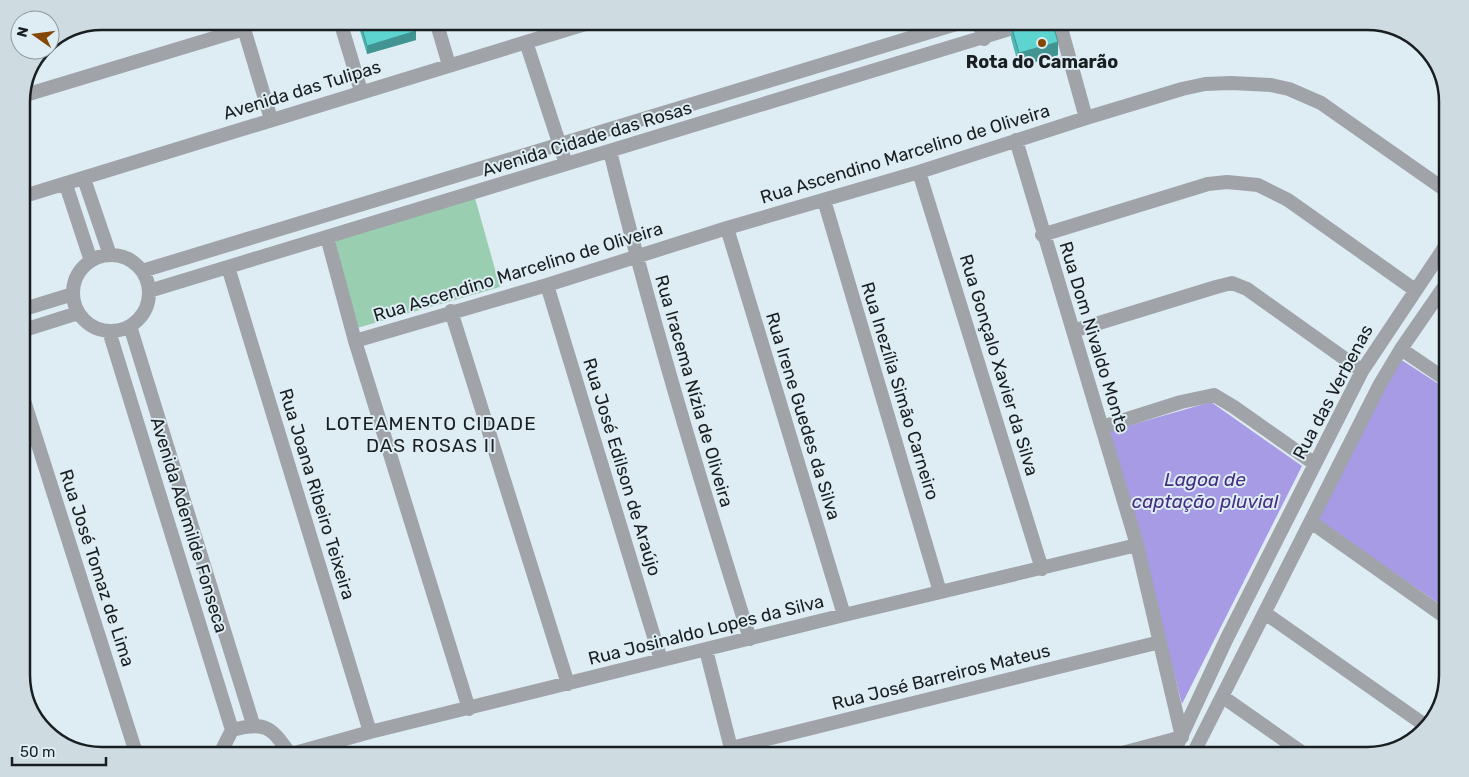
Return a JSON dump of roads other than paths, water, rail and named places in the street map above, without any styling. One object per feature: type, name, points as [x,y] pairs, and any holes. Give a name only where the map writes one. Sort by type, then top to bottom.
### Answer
[{"type":"street","points":[[31,93],[227,30]]},
{"type":"street","points":[[244,30],[271,119]]},
{"type":"street","points":[[343,30],[362,91]]},
{"type":"street","points":[[439,30],[449,65]]},
{"type":"street","name":"Avenida das Tulipas","points":[[30,195],[565,30]]},
{"type":"street","name":"Avenida Cidade das Rosas","points":[[142,271],[936,30]]},
{"type":"street","points":[[981,30],[984,39]]},
{"type":"street","name":"Avenida Cidade das Rosas","points":[[149,290],[1010,30]]},
{"type":"street","points":[[1062,30],[1086,118]]},
{"type":"street","points":[[526,42],[566,164]]},
{"type":"street","name":"Rua Ascendino Marcelino de Oliveira","points":[[355,341],[547,285],[727,228],[919,172],[1086,118],[1205,84],[1231,82],[1271,85],[1289,89],[1321,103],[1439,186]]},
{"type":"street","name":"Rua Dom Nivaldo Monte","points":[[1016,140],[1042,235],[1137,545],[1182,737]]},
{"type":"street","name":"Rua Iracema Nízia de Oliveira","points":[[610,151],[635,256],[707,504],[750,639]]},
{"type":"street","name":"Rua Gonçalo Xavier da Silva","points":[[919,172],[1042,569]]},
{"type":"street","points":[[84,179],[110,255]]},
{"type":"street","points":[[1042,235],[1208,184],[1246,183],[1268,188],[1288,200],[1415,290]]},
{"type":"street","points":[[66,185],[91,261]]},
{"type":"street","name":"Rua Inezília Simão Carneiro","points":[[824,200],[940,592]]},
{"type":"street","name":"Rua Irene Guedes da Silva","points":[[727,228],[844,615]]},
{"type":"street","points":[[328,237],[355,341],[469,709]]},
{"type":"street","points":[[110,255],[128,259],[142,271],[149,290],[147,304],[141,317],[130,326],[109,332],[92,326],[78,313],[73,294],[77,275],[91,261],[110,255]]},
{"type":"street","name":"Rua das Verbenas","points":[[1177,747],[1227,638],[1362,371],[1439,255]]},
{"type":"street","name":"Rua Joana Ribeiro Teixeira","points":[[228,267],[370,732]]},
{"type":"street","points":[[1072,331],[1216,287],[1236,284],[1258,297],[1362,371]]},
{"type":"street","name":"Rua José Edilson de Araújo","points":[[547,285],[661,660]]},
{"type":"street","points":[[30,307],[73,294]]},
{"type":"street","points":[[1196,747],[1380,384],[1401,349],[1439,294]]},
{"type":"street","points":[[451,312],[568,684]]},
{"type":"street","points":[[30,328],[78,313]]},
{"type":"street","name":"Avenida Ademilde Fonseca","points":[[130,326],[253,724]]},
{"type":"street","name":"Avenida Ademilde Fonseca","points":[[109,332],[232,730]]},
{"type":"street","points":[[1401,349],[1439,375]]},
{"type":"street","points":[[1102,427],[1182,402],[1214,395],[1315,464]]},
{"type":"street","name":"Rua José Tomaz de Lima","points":[[30,419],[134,747]]},
{"type":"street","points":[[1311,522],[1439,611]]},
{"type":"street","name":"Rua Josinaldo Lopes da Silva","points":[[316,747],[661,660],[1137,545]]},
{"type":"street","points":[[1265,613],[1421,723]]},
{"type":"street","name":"Rua José Barreiros Mateus","points":[[751,747],[1160,642]]},
{"type":"street","points":[[706,650],[731,747]]},
{"type":"street","points":[[1223,697],[1295,747]]},
{"type":"street","points":[[224,747],[232,730],[253,724],[274,733],[282,747]]},
{"type":"street","points":[[1145,747],[1182,737],[1191,747]]},
{"type":"water","name":"Lagoa de captação pluvial","points":[[1400,359],[1439,384],[1439,604],[1318,520]]},
{"type":"water","name":"Lagoa de captação pluvial","points":[[1211,402],[1302,466],[1182,704],[1110,431]]},
{"type":"place","name":"Rota do Camarão","points":[[1042,43]]},
{"type":"district","name":"LOTEAMENTO CIDADE DAS ROSAS II","points":[[431,434]]}]
